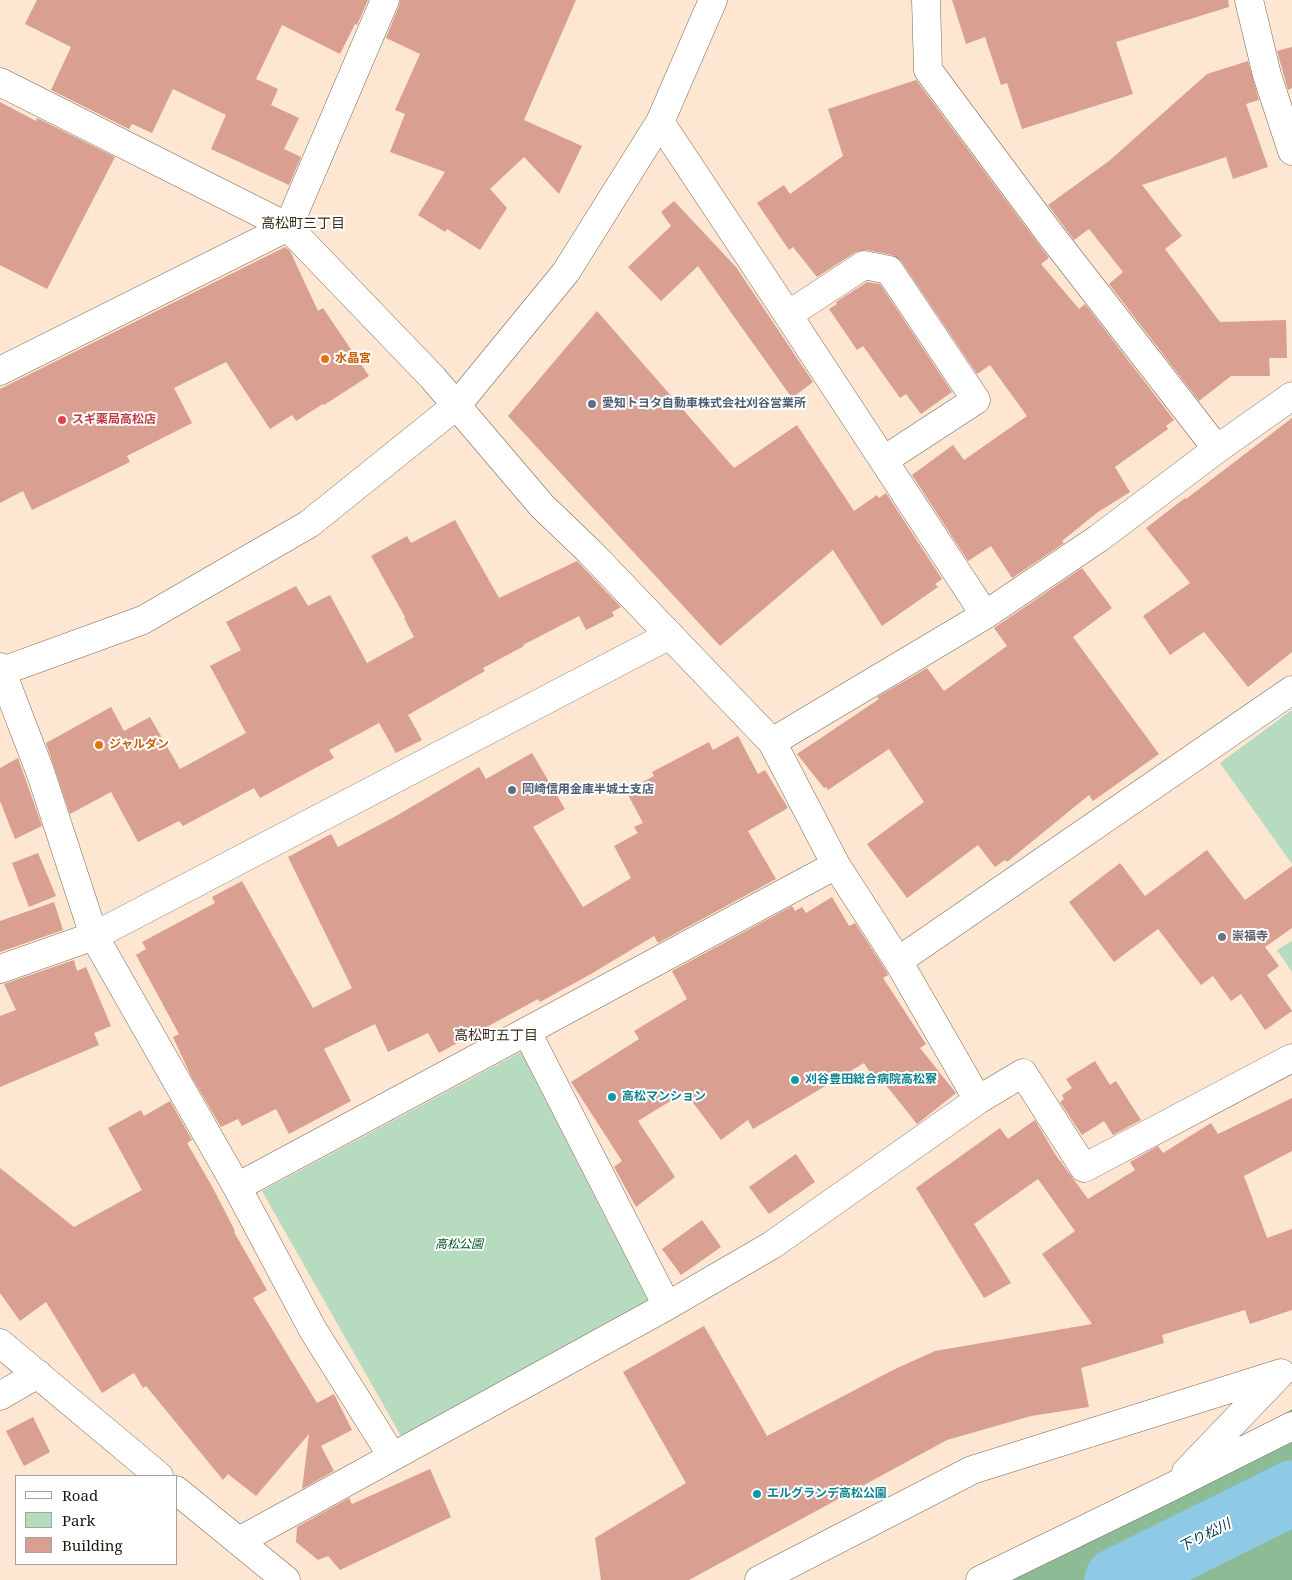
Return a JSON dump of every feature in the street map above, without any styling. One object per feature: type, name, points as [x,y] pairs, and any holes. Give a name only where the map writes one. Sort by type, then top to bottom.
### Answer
[{"type":"street","points":[[0,371],[288,227],[385,0]]},
{"type":"street","points":[[392,1456],[313,1330],[237,1187],[94,936],[41,774],[0,670],[143,620],[301,529],[458,405],[566,272],[660,122],[713,0]]},
{"type":"street","points":[[926,0],[928,70],[1050,234],[1217,449]]},
{"type":"street","points":[[1249,0],[1267,75],[1292,151]]},
{"type":"street","points":[[0,82],[288,227],[458,405],[542,506],[670,635],[772,742],[836,865],[898,961],[978,1100]]},
{"type":"street","points":[[660,122],[985,615]]},
{"type":"street","points":[[788,315],[864,265],[889,270],[976,400],[884,460]]},
{"type":"street","points":[[772,742],[985,615],[1099,538],[1217,449],[1292,396]]},
{"type":"street","points":[[0,969],[94,936],[670,635]]},
{"type":"street","points":[[898,961],[1292,690]]},
{"type":"street","points":[[237,1187],[836,865]]},
{"type":"street","points":[[527,1032],[667,1306]]},
{"type":"street","points":[[239,1541],[667,1306],[772,1245],[978,1100],[1023,1073],[1084,1168],[1292,1058]]},
{"type":"street","points":[[0,1343],[158,1475]]},
{"type":"street","points":[[1171,1487],[1286,1371]]},
{"type":"street","points":[[759,1580],[972,1470],[1286,1371]]},
{"type":"street","points":[[0,1396],[38,1374]]},
{"type":"street","points":[[980,1580],[1292,1426]]},
{"type":"street","points":[[178,1492],[286,1580]]},
{"type":"green space","points":[[1292,710],[1292,864],[1220,763]]},
{"type":"green space","points":[[1292,941],[1292,972],[1277,950]]},
{"type":"green space","name":"高松公園","points":[[521,1052],[648,1301],[401,1436],[262,1191]]},
{"type":"green space","points":[[1292,1409],[1292,1580],[984,1580],[1171,1487]]},
{"type":"building","points":[[37,0],[368,0],[357,25],[355,24],[340,54],[282,25],[256,79],[278,89],[271,105],[299,118],[284,149],[301,157],[289,185],[211,149],[226,115],[173,89],[152,133],[132,124],[129,129],[51,90],[71,47],[25,24]]},
{"type":"building","points":[[400,0],[576,0],[524,120],[582,146],[559,194],[524,157],[490,189],[507,208],[480,250],[447,229],[445,232],[418,215],[445,172],[390,152],[405,114],[395,110],[420,54],[386,38]]},
{"type":"building","points":[[952,0],[1228,0],[1229,7],[1116,42],[1133,94],[1022,129],[1007,83],[1001,85],[985,37],[966,44]]},
{"type":"building","points":[[1292,47],[1292,88],[1288,90],[1277,51]]},
{"type":"building","points":[[1248,61],[1259,100],[1246,104],[1268,167],[1233,179],[1226,157],[1142,185],[1182,236],[1165,249],[1220,322],[1286,320],[1287,358],[1269,358],[1270,376],[1231,376],[1199,401],[1109,284],[1123,272],[1089,229],[1074,240],[1048,205],[1109,161],[1207,74]]},
{"type":"building","points":[[916,80],[1049,258],[1041,264],[1079,309],[1085,304],[1174,420],[1166,426],[1168,429],[1115,467],[1130,492],[1098,512],[1062,541],[1064,543],[1012,578],[991,546],[968,561],[912,475],[953,445],[964,460],[1027,416],[990,365],[977,374],[901,261],[892,255],[867,250],[856,252],[817,277],[793,247],[789,250],[757,203],[784,185],[790,194],[843,156],[828,109]]},
{"type":"building","points":[[0,102],[36,121],[37,118],[115,157],[47,289],[0,265]]},
{"type":"building","points":[[674,201],[736,267],[813,382],[792,398],[698,266],[661,301],[628,267],[671,226],[661,212]]},
{"type":"building","points":[[285,247],[290,251],[318,311],[323,308],[369,376],[296,421],[292,415],[270,429],[226,362],[174,388],[192,423],[127,456],[130,462],[32,510],[23,491],[0,503],[0,389]]},
{"type":"building","points":[[867,282],[880,284],[952,392],[921,414],[906,394],[900,398],[863,346],[857,350],[829,309],[837,304],[836,302]]},
{"type":"building","points":[[597,311],[734,468],[797,425],[854,511],[877,495],[879,498],[886,493],[942,579],[935,584],[938,587],[882,626],[833,550],[720,646],[508,416]]},
{"type":"building","points":[[1292,418],[1292,652],[1248,687],[1204,632],[1170,655],[1143,616],[1190,583],[1146,528]]},
{"type":"building","points":[[455,520],[499,598],[577,561],[621,607],[612,612],[614,616],[586,630],[579,616],[483,668],[485,671],[408,715],[422,740],[396,753],[379,723],[329,750],[334,758],[260,798],[254,788],[183,826],[179,821],[138,842],[111,792],[70,814],[46,743],[111,707],[124,731],[150,717],[180,769],[246,733],[210,666],[241,650],[226,622],[296,586],[308,606],[330,595],[367,663],[414,637],[371,556],[407,536],[411,543]]},
{"type":"building","points":[[1082,568],[1112,608],[1073,637],[1159,754],[1093,801],[1089,795],[1007,862],[1005,860],[995,867],[978,845],[907,898],[867,844],[924,802],[889,749],[828,790],[826,787],[824,788],[797,754],[879,699],[877,697],[927,668],[944,691],[1007,646],[994,628]]},
{"type":"building","points":[[738,736],[758,774],[765,770],[788,808],[748,831],[776,879],[658,943],[654,936],[540,1002],[538,999],[439,1053],[428,1033],[388,1052],[375,1024],[324,1049],[351,1101],[289,1134],[276,1109],[242,1126],[238,1119],[221,1127],[191,1076],[173,1037],[179,1034],[136,955],[146,949],[142,942],[215,903],[212,897],[242,881],[313,1008],[352,988],[288,857],[331,834],[338,847],[396,816],[479,767],[486,779],[532,753],[565,809],[533,827],[583,907],[631,878],[614,846],[638,833],[634,827],[643,823],[626,791],[654,776],[652,772],[709,742],[713,750]]},
{"type":"building","points":[[18,758],[42,826],[15,839],[0,801],[0,768]]},
{"type":"building","points":[[1207,850],[1245,900],[1292,866],[1292,928],[1265,947],[1279,966],[1267,975],[1292,1011],[1265,1030],[1241,994],[1231,1001],[1213,976],[1201,985],[1158,929],[1114,962],[1069,902],[1120,863],[1145,896]]},
{"type":"building","points":[[38,853],[56,896],[29,907],[12,863]]},
{"type":"building","points":[[832,897],[849,926],[855,923],[885,969],[888,975],[883,978],[926,1044],[920,1048],[956,1093],[917,1124],[878,1075],[873,1077],[864,1063],[753,1129],[748,1120],[721,1140],[685,1092],[638,1121],[675,1177],[636,1207],[614,1167],[622,1161],[571,1082],[639,1039],[634,1031],[687,999],[672,971],[792,906],[795,911],[802,907],[806,913]]},
{"type":"building","points":[[54,902],[63,930],[0,952],[0,921]]},
{"type":"building","points":[[74,960],[77,971],[86,967],[111,1026],[94,1033],[99,1045],[0,1087],[0,1016],[16,1010],[4,984]]},
{"type":"building","points":[[1095,1061],[1110,1085],[1116,1081],[1141,1120],[1113,1135],[1104,1121],[1082,1135],[1060,1102],[1064,1099],[1062,1095],[1072,1088],[1066,1079]]},
{"type":"building","points":[[1292,1098],[1292,1151],[1244,1176],[1267,1238],[1292,1229],[1292,1310],[1250,1324],[1245,1310],[1162,1335],[1164,1343],[1081,1368],[1089,1407],[1031,1416],[947,1440],[689,1580],[601,1580],[595,1538],[686,1483],[623,1372],[704,1326],[767,1436],[893,1370],[935,1351],[1092,1324],[1042,1254],[1075,1231],[1038,1179],[974,1224],[1011,1283],[984,1298],[916,1188],[1000,1128],[1008,1139],[1035,1120],[1055,1154],[1088,1199],[1135,1170],[1130,1162],[1158,1146],[1163,1153],[1211,1123],[1218,1134]]},
{"type":"building","points":[[170,1101],[192,1140],[187,1143],[267,1290],[253,1298],[317,1403],[334,1394],[352,1430],[321,1446],[334,1471],[302,1489],[309,1434],[256,1496],[228,1474],[223,1480],[146,1386],[143,1388],[134,1373],[102,1393],[46,1302],[20,1321],[0,1293],[0,1168],[74,1227],[142,1190],[108,1128],[141,1110],[144,1116]]},
{"type":"building","points":[[796,1154],[815,1182],[769,1214],[749,1187]]},
{"type":"building","points":[[702,1220],[721,1247],[681,1275],[662,1249]]},
{"type":"building","points":[[33,1417],[50,1452],[24,1466],[6,1431]]},
{"type":"building","points":[[430,1469],[451,1517],[340,1570],[328,1556],[318,1560],[296,1542],[297,1527],[349,1498],[352,1504]]},
{"type":"waterway","name":"下り松川","points":[[1117,1580],[1292,1493]]},
{"type":"place","name":"水晶宮","points":[[325,359]]},
{"type":"place","name":"愛知トヨタ自動車株式会社刈谷営業所","points":[[592,404]]},
{"type":"place","name":"スギ薬局高松店","points":[[62,420]]},
{"type":"place","name":"ジャルダン","points":[[99,745]]},
{"type":"place","name":"岡崎信用金庫半城土支店","points":[[512,790]]},
{"type":"place","name":"崇福寺","points":[[1222,937]]},
{"type":"place","name":"刈谷豊田総合病院高松寮","points":[[795,1080]]},
{"type":"place","name":"高松マンション","points":[[612,1097]]},
{"type":"place","name":"エルグランデ高松公園","points":[[757,1494]]},
{"type":"district","name":"高松町三丁目","points":[[303,224]]},
{"type":"district","name":"高松町五丁目","points":[[496,1036]]}]
